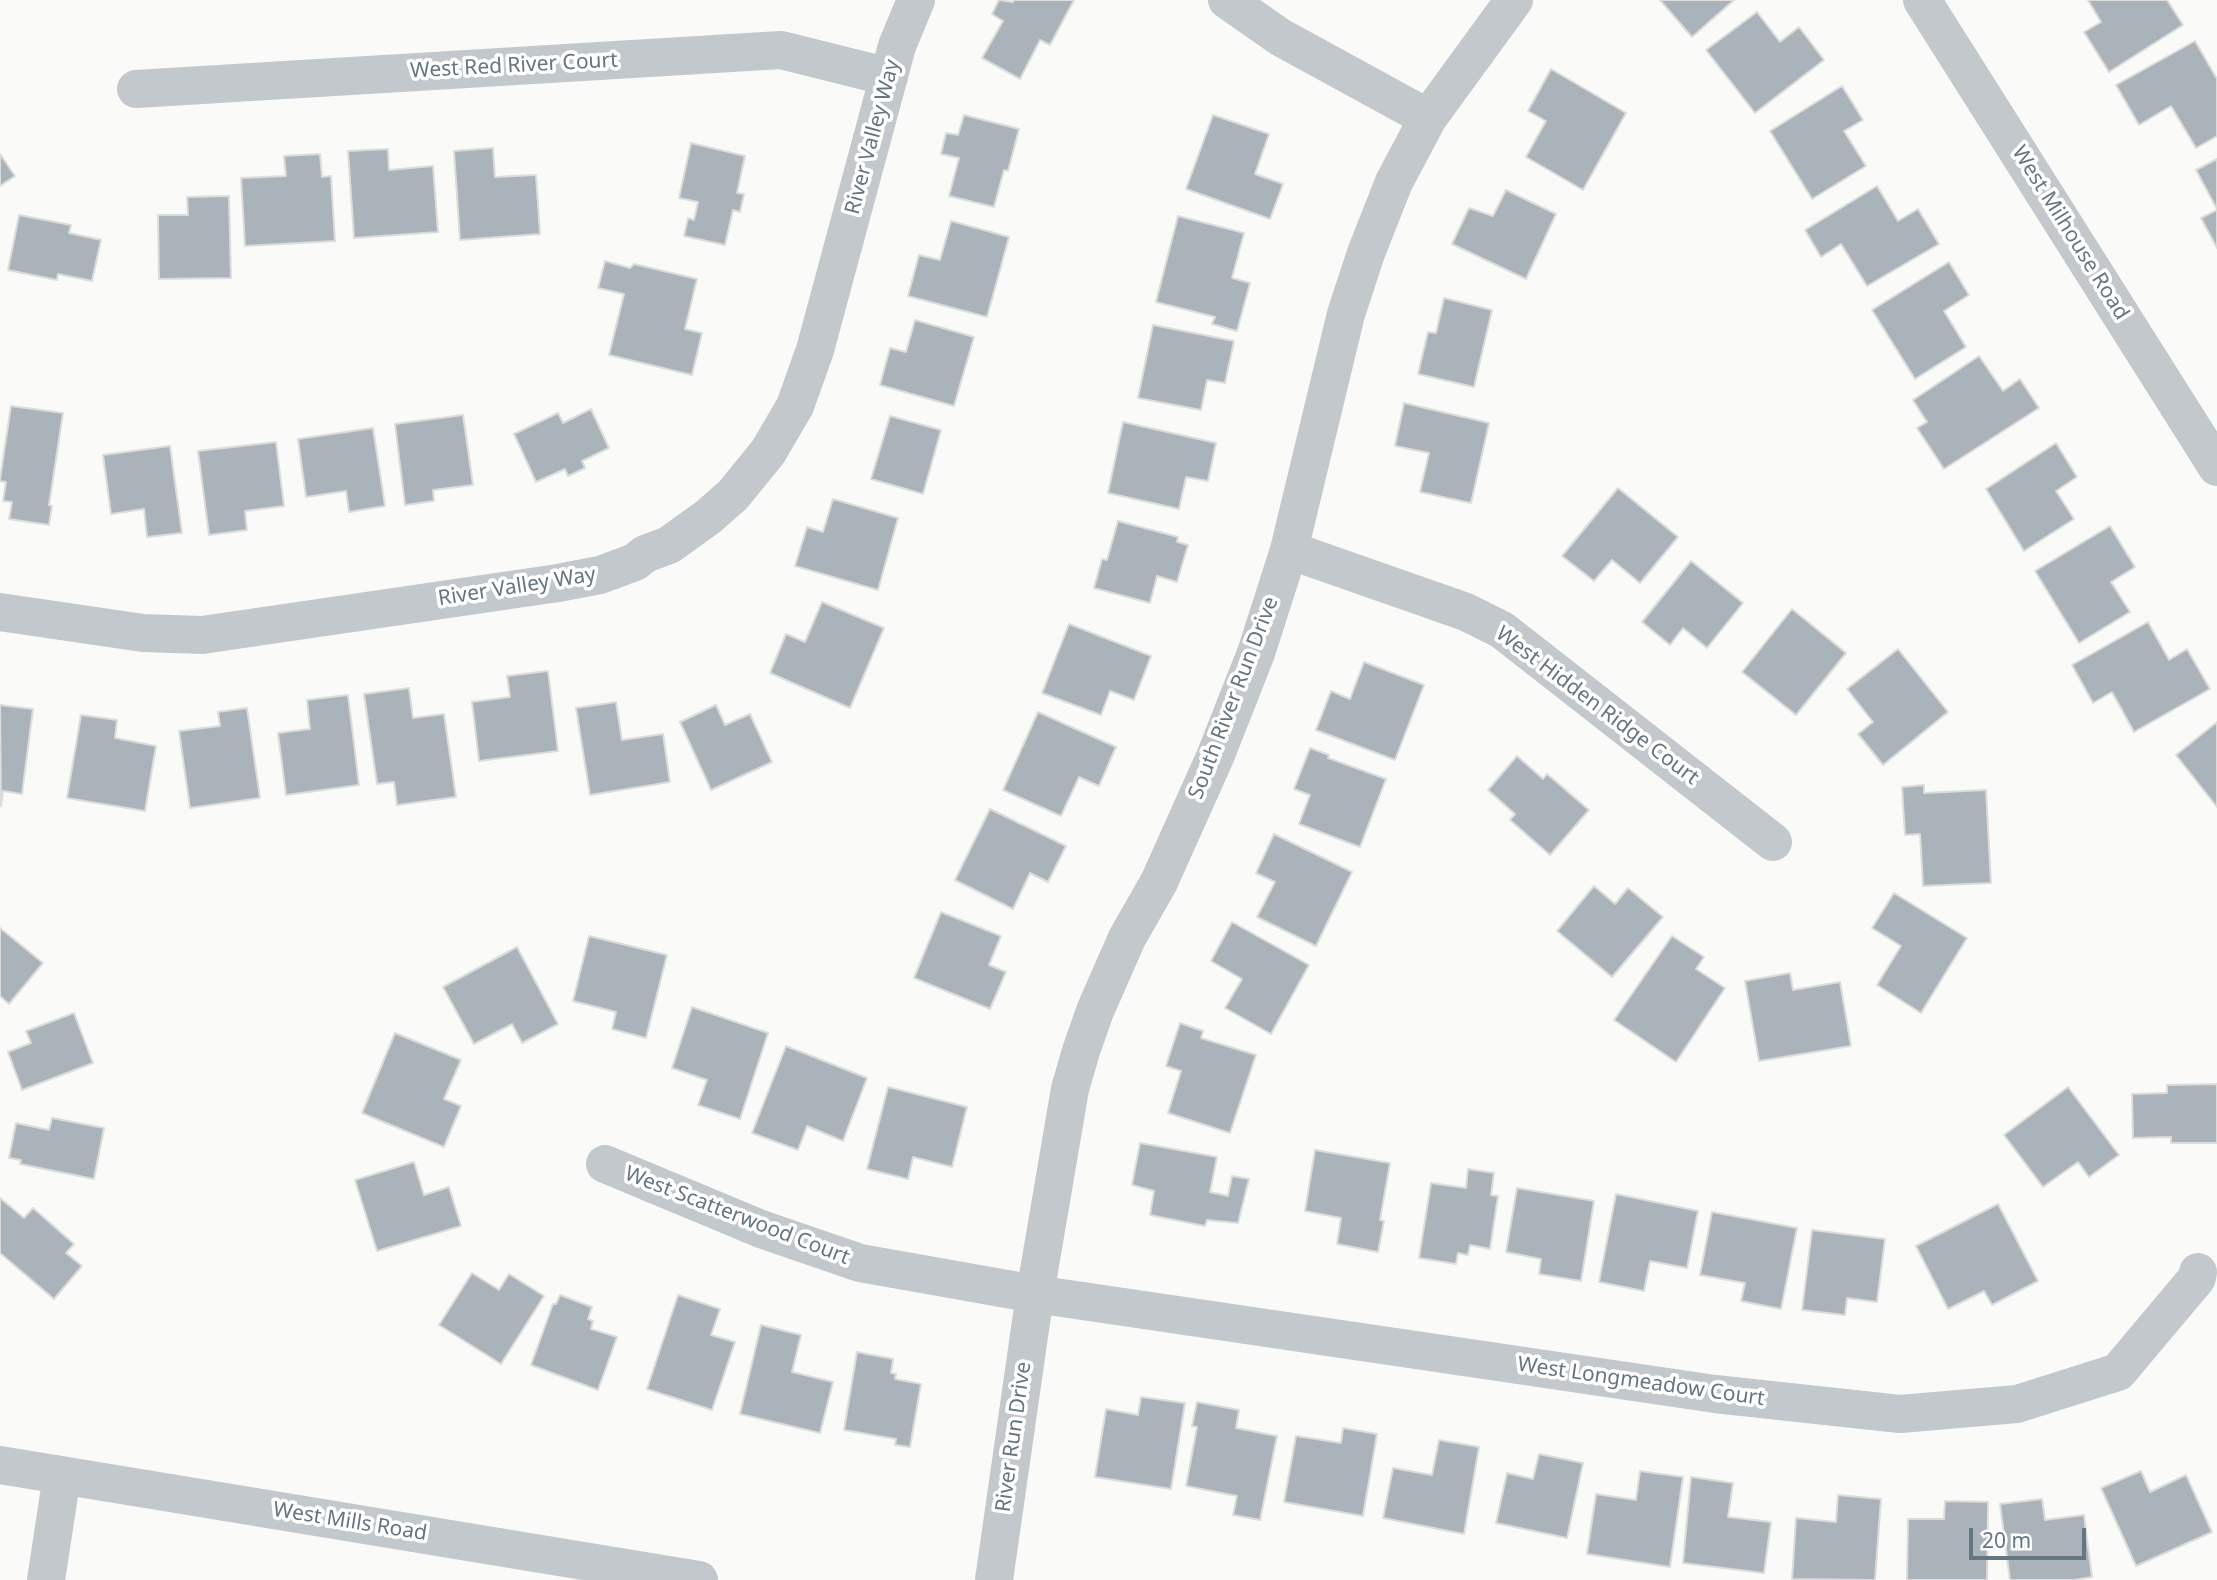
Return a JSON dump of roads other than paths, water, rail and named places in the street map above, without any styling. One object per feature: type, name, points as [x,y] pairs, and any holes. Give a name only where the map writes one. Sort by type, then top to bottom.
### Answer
[{"type":"street","name":"River Valley Way","points":[[0,612],[143,633],[202,635],[600,575],[669,545],[733,495],[768,452],[795,406],[815,350],[903,29],[916,0]]},
{"type":"street","points":[[1227,0],[1280,37],[1428,118]]},
{"type":"street","name":"South River Run Drive","points":[[1035,1294],[1070,1089],[1085,1041],[1127,938],[1159,882],[1215,757],[1256,653],[1289,550],[1316,430],[1346,314],[1362,265],[1394,182],[1428,118],[1514,0]]},
{"type":"street","name":"West Milhouse Road","points":[[1922,0],[2217,467]]},
{"type":"street","name":"West Red River Court","points":[[136,89],[781,50],[889,77]]},
{"type":"street","name":"West Hidden Ridge Court","points":[[1289,550],[1466,612],[1502,630],[1773,842]]},
{"type":"street","name":"West Scatterwood Court","points":[[605,1164],[761,1229],[860,1263],[1035,1294]]},
{"type":"street","name":"West Longmeadow Court","points":[[1035,1294],[1715,1394],[1900,1414],[2018,1404],[2118,1372],[2197,1278],[2198,1272]]},
{"type":"street","name":"River Run Drive","points":[[994,1580],[1035,1294]]},
{"type":"street","name":"West Mills Road","points":[[0,1465],[699,1580]]},
{"type":"street","points":[[46,1580],[62,1475]]}]
